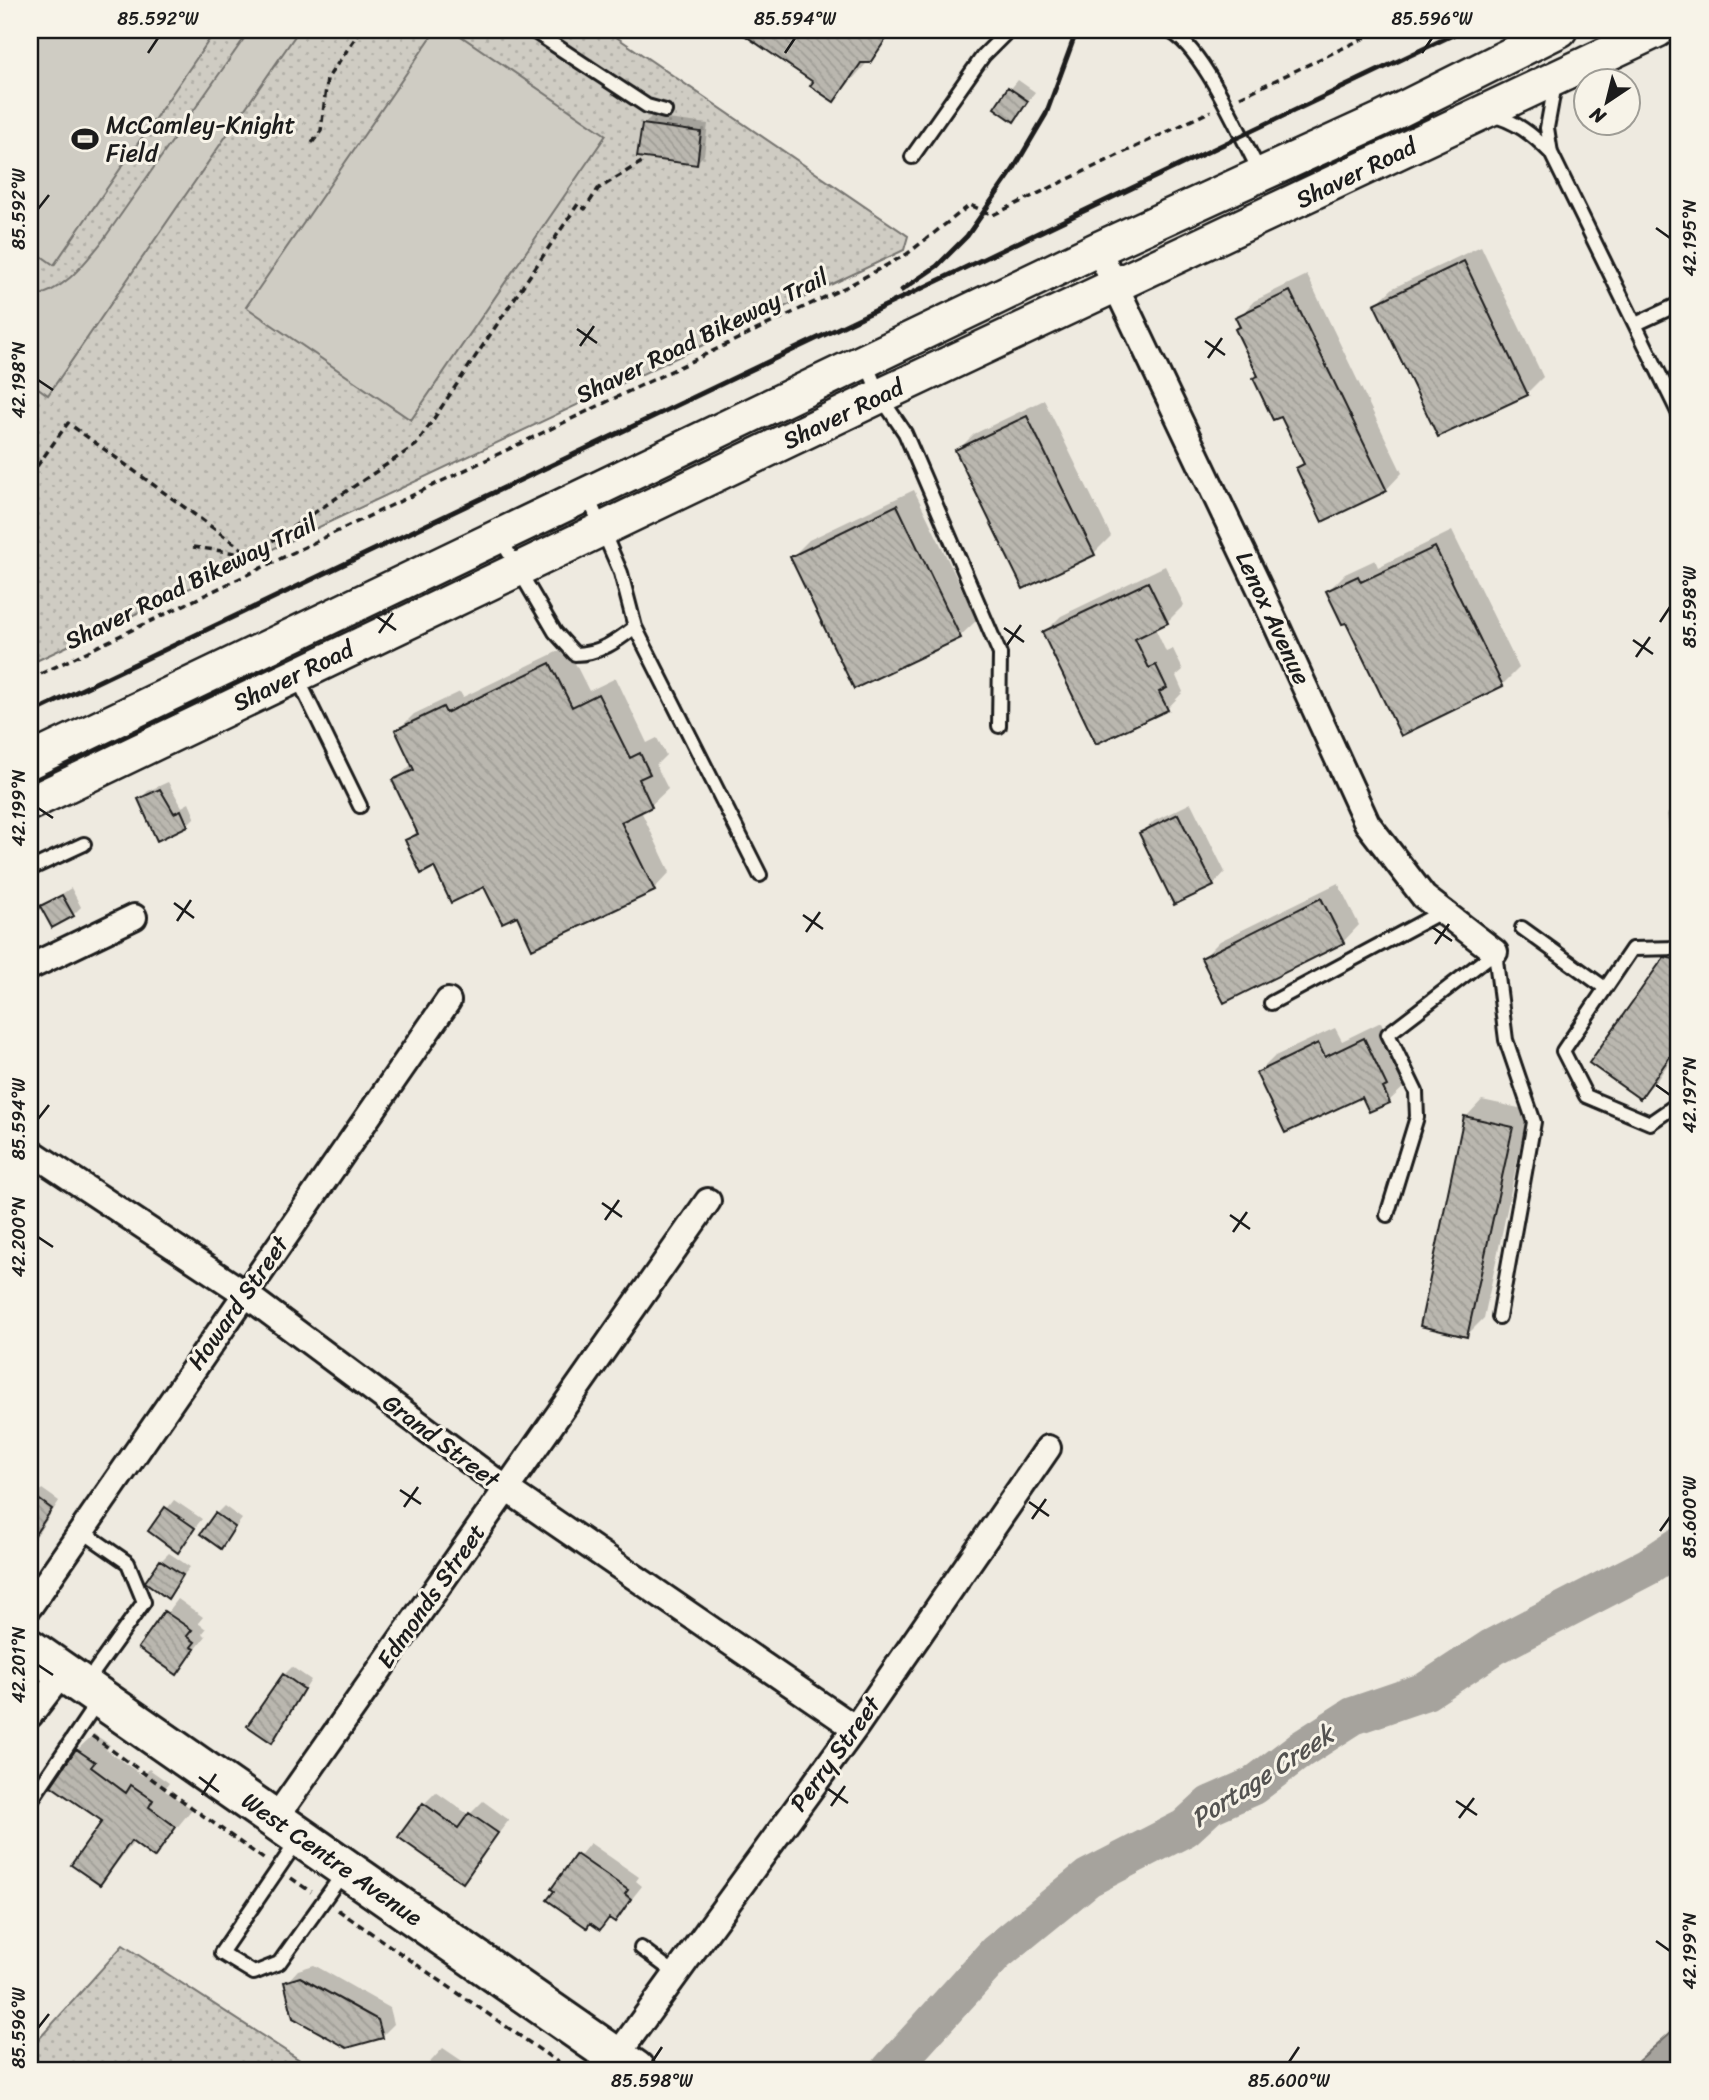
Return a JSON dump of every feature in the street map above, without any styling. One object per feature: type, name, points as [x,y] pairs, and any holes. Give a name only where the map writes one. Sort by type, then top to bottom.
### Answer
[{"type":"main road","name":"Shaver Road","points":[[30,761],[1098,249],[1382,119],[1560,30]]},
{"type":"main road","name":"Shaver Road","points":[[30,803],[880,396],[1658,30]]},
{"type":"main road","name":"West Centre Avenue","points":[[30,1649],[82,1696],[287,1828],[625,2064]]},
{"type":"street","name":"Lenox Avenue","points":[[1098,249],[1259,587],[1367,823],[1397,865],[1441,912],[1495,952]]},
{"type":"street","points":[[30,967],[134,916]]},
{"type":"street","name":"Howard Street","points":[[30,1606],[448,1001]]},
{"type":"street","name":"Grand Street","points":[[30,1151],[244,1293],[505,1488],[855,1728]]},
{"type":"street","name":"Edmonds Street","points":[[287,1828],[505,1488],[708,1201]]},
{"type":"street","name":"Perry Street","points":[[625,2064],[676,1974],[855,1728],[1048,1448]]},
{"type":"street","points":[[30,1714],[82,1696]]},
{"type":"lane","points":[[532,30],[647,106],[665,111]]},
{"type":"lane","points":[[912,157],[983,56],[1009,30]]},
{"type":"lane","points":[[1167,30],[1176,33],[1209,75],[1261,174]]},
{"type":"lane","points":[[1555,80],[1547,128],[1551,153],[1679,414]]},
{"type":"lane","points":[[1480,114],[1503,118],[1521,127],[1551,153]]},
{"type":"lane","points":[[1636,324],[1679,304]]},
{"type":"lane","points":[[865,360],[880,396],[905,433],[1000,654],[999,726]]},
{"type":"lane","points":[[586,493],[621,573],[635,626],[760,875]]},
{"type":"lane","points":[[498,535],[555,632],[575,654],[588,654],[616,642],[635,626]]},
{"type":"lane","points":[[295,674],[360,806]]},
{"type":"lane","points":[[30,869],[84,844]]},
{"type":"lane","points":[[1270,1003],[1441,912]]},
{"type":"lane","points":[[1522,928],[1605,988]]},
{"type":"lane","points":[[1679,948],[1632,949],[1563,1051],[1586,1096],[1650,1123],[1679,1103]]},
{"type":"lane","points":[[1387,1215],[1418,1117],[1416,1092],[1388,1034],[1495,952]]},
{"type":"lane","points":[[1495,952],[1506,1040],[1527,1092],[1534,1122],[1499,1317]]},
{"type":"lane","points":[[30,1802],[82,1696],[144,1602],[128,1563],[82,1531]]},
{"type":"lane","points":[[287,1828],[278,1869],[220,1953],[254,1973],[279,1963],[346,1869]]},
{"type":"lane","points":[[641,1948],[676,1974]]},
{"type":"path","points":[[312,144],[321,131],[327,79],[361,30]]},
{"type":"path","name":"Shaver Road Bikeway Trail","points":[[30,679],[848,286],[907,254],[970,205],[993,215],[1381,30]]},
{"type":"path","points":[[193,547],[251,555],[416,445],[578,204],[585,209],[598,189],[645,159]]},
{"type":"path","points":[[30,476],[68,423],[251,555]]},
{"type":"path","points":[[82,1696],[278,1869],[569,2070]]},
{"type":"shaded area","points":[[30,30],[606,30],[908,236],[904,250],[34,662],[30,659]]},
{"type":"shaded area","name":"McCamley-Knight Field","points":[[30,30],[216,30],[54,265],[30,248]]},
{"type":"shaded area","points":[[250,30],[299,30],[48,395],[30,382],[30,298],[62,284],[94,252]]},
{"type":"shaded area","points":[[436,30],[452,30],[606,135],[411,420],[246,307]]},
{"type":"shaded area","points":[[123,1945],[315,2070],[30,2070],[30,2049]]},
{"type":"shaded area","points":[[1679,2025],[1679,2070],[1628,2070]]},
{"type":"building","points":[[737,30],[892,30],[870,63],[861,63],[834,102],[810,86],[813,82]]},
{"type":"building","points":[[1008,87],[1028,101],[1014,122],[994,108]]},
{"type":"building","points":[[642,124],[701,132],[697,165],[637,157]]},
{"type":"building","points":[[1464,261],[1528,395],[1438,437],[1374,304]]},
{"type":"building","points":[[1290,291],[1387,491],[1322,522],[1296,468],[1304,464],[1281,417],[1273,420],[1253,378],[1258,376],[1235,329],[1240,327],[1235,317]]},
{"type":"building","points":[[1027,416],[1095,555],[1023,589],[955,450]]},
{"type":"building","points":[[897,505],[961,638],[854,689],[790,557]]},
{"type":"building","points":[[1435,547],[1503,686],[1401,736],[1346,623],[1342,624],[1326,591],[1358,576],[1361,582]]},
{"type":"building","points":[[1148,582],[1168,623],[1135,639],[1149,668],[1156,665],[1167,688],[1159,692],[1168,710],[1096,744],[1042,632]]},
{"type":"building","points":[[550,663],[572,707],[598,694],[630,758],[640,753],[650,774],[639,779],[652,807],[621,822],[655,891],[532,949],[517,916],[502,923],[484,887],[451,903],[434,867],[421,874],[405,840],[418,834],[392,780],[414,770],[395,730],[443,707],[446,713]]},
{"type":"building","points":[[160,789],[174,813],[181,810],[188,826],[157,841],[138,799]]},
{"type":"building","points":[[1178,814],[1214,886],[1174,905],[1139,833]]},
{"type":"building","points":[[62,895],[74,916],[52,928],[40,906]]},
{"type":"building","points":[[1321,898],[1344,943],[1224,1003],[1201,958]]},
{"type":"building","points":[[1664,957],[1679,960],[1679,1044],[1640,1099],[1589,1063]]},
{"type":"building","points":[[1364,1038],[1387,1086],[1383,1088],[1390,1103],[1369,1112],[1362,1097],[1285,1133],[1256,1073],[1318,1043],[1325,1057]]},
{"type":"building","points":[[1464,1116],[1513,1127],[1467,1337],[1420,1326]]},
{"type":"building","points":[[30,1493],[52,1509],[30,1542]]},
{"type":"building","points":[[165,1507],[195,1528],[178,1553],[148,1531]]},
{"type":"building","points":[[215,1513],[235,1527],[221,1549],[200,1534]]},
{"type":"building","points":[[160,1560],[183,1575],[168,1599],[145,1582]]},
{"type":"building","points":[[164,1611],[192,1630],[187,1636],[195,1642],[191,1647],[195,1649],[177,1675],[138,1648]]},
{"type":"building","points":[[283,1674],[304,1689],[272,1743],[247,1726]]},
{"type":"building","points":[[76,1749],[95,1762],[91,1767],[126,1793],[131,1785],[153,1800],[149,1807],[176,1827],[154,1858],[131,1841],[100,1885],[71,1865],[102,1821],[51,1786]]},
{"type":"building","points":[[423,1803],[458,1828],[469,1813],[498,1833],[463,1883],[398,1837]]},
{"type":"building","points":[[576,1854],[628,1890],[625,1894],[631,1899],[615,1922],[609,1918],[600,1930],[590,1923],[587,1928],[547,1900],[554,1891],[551,1889]]},
{"type":"building","points":[[300,1977],[378,2020],[383,2038],[347,2048],[293,2018],[284,1982]]},
{"type":"waterway","name":"Portage Creek","points":[[890,2070],[996,1953],[1088,1878],[1185,1828],[1210,1805],[1253,1786],[1300,1750],[1353,1716],[1426,1691],[1493,1647],[1649,1566],[1679,1546]]},
{"type":"railway","points":[[902,290],[937,266],[967,236],[1013,170],[1046,114],[1077,30]]},
{"type":"railway","points":[[30,714],[1463,30]]},
{"type":"place","name":"McCamley-Knight Field","points":[[85,139]]}]
